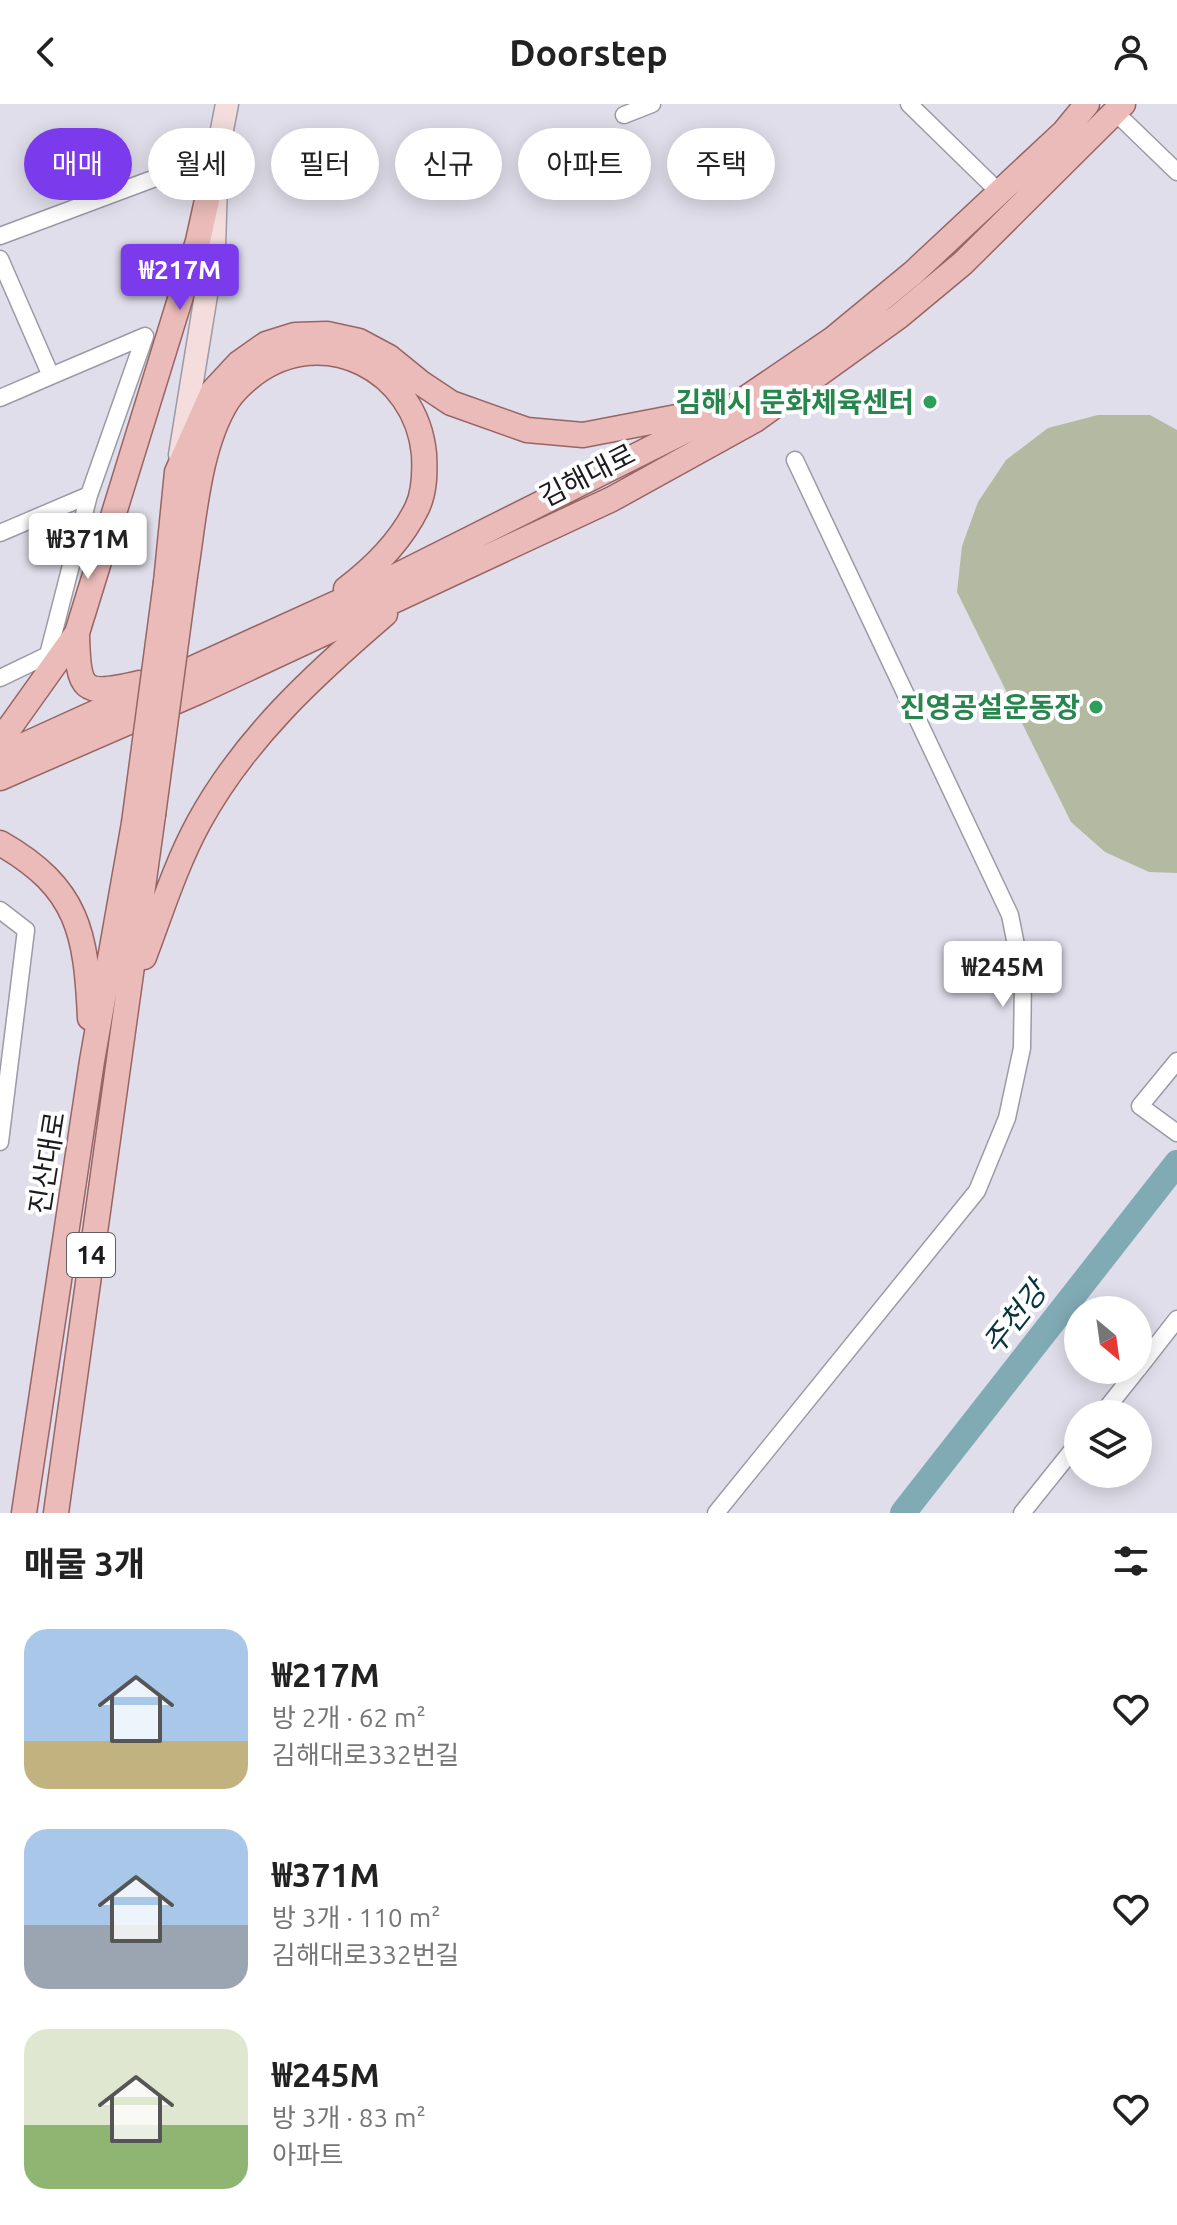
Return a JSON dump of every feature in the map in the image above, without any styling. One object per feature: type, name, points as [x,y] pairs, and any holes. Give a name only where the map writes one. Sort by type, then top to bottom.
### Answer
[{"type":"main road","points":[[222,128],[227,104]]},
{"type":"main road","name":"김해대로","points":[[0,756],[394,577],[733,407],[833,339],[913,273],[1001,194],[1064,132],[1087,104]]},
{"type":"main road","name":"김해대로","points":[[0,778],[200,691],[612,499],[755,420],[898,317],[963,263],[1120,108]]},
{"type":"main road","points":[[0,736],[10,727],[77,633],[198,241],[207,200]]},
{"type":"main road","points":[[129,997],[144,819],[175,579],[177,472],[214,246],[216,200]]},
{"type":"main road","points":[[177,472],[213,391],[239,363],[266,344],[295,335],[327,334],[359,341],[389,357],[451,403],[527,430],[583,435],[733,407]]},
{"type":"main road","points":[[175,579],[205,459],[229,399],[269,363],[294,354],[323,351],[350,358],[379,372],[398,390],[411,409],[422,436],[425,473],[419,505],[395,544],[361,577],[318,611]]},
{"type":"main road","points":[[129,997],[174,876],[199,822],[229,775],[266,725],[312,677],[406,595]]},
{"type":"main road","points":[[77,633],[78,671],[84,683],[95,689],[112,689],[189,672]]},
{"type":"main road","name":"진산대로","points":[[24,1513],[92,1061],[144,819]]},
{"type":"main road","points":[[0,843],[37,866],[61,893],[77,921],[87,960],[92,1061]]},
{"type":"main road","name":"진산대로","points":[[56,1513],[129,997]]},
{"type":"street","points":[[624,115],[652,104]]},
{"type":"street","points":[[909,104],[1001,194]]},
{"type":"street","points":[[1120,108],[1177,172]]},
{"type":"street","points":[[0,236],[148,181]]},
{"type":"street","points":[[0,259],[51,376]]},
{"type":"street","points":[[0,398],[145,336],[89,495],[48,655],[0,678]]},
{"type":"street","points":[[716,1513],[977,1191],[1007,1118],[1022,1048],[1023,980],[1010,915],[795,460]]},
{"type":"street","points":[[0,533],[89,495]]},
{"type":"street","points":[[0,910],[26,930],[0,1142]]},
{"type":"street","points":[[1177,1061],[1140,1106],[1177,1133]]},
{"type":"street","points":[[1152,1352],[1177,1319]]},
{"type":"street","points":[[1113,1400],[1127,1384]]},
{"type":"street","points":[[1022,1513],[1064,1460]]},
{"type":"green space","name":"진영공설운동장","points":[[1098,415],[1150,415],[1177,430],[1177,873],[1149,872],[1105,852],[1071,822],[957,592],[962,546],[978,502],[1006,460],[1048,428]]},
{"type":"waterway","name":"주천강","points":[[903,1513],[1177,1163]]},
{"type":"place","name":"김해시 문화체육센터","points":[[930,402]]},
{"type":"place","name":"진영공설운동장","points":[[1096,707]]}]
